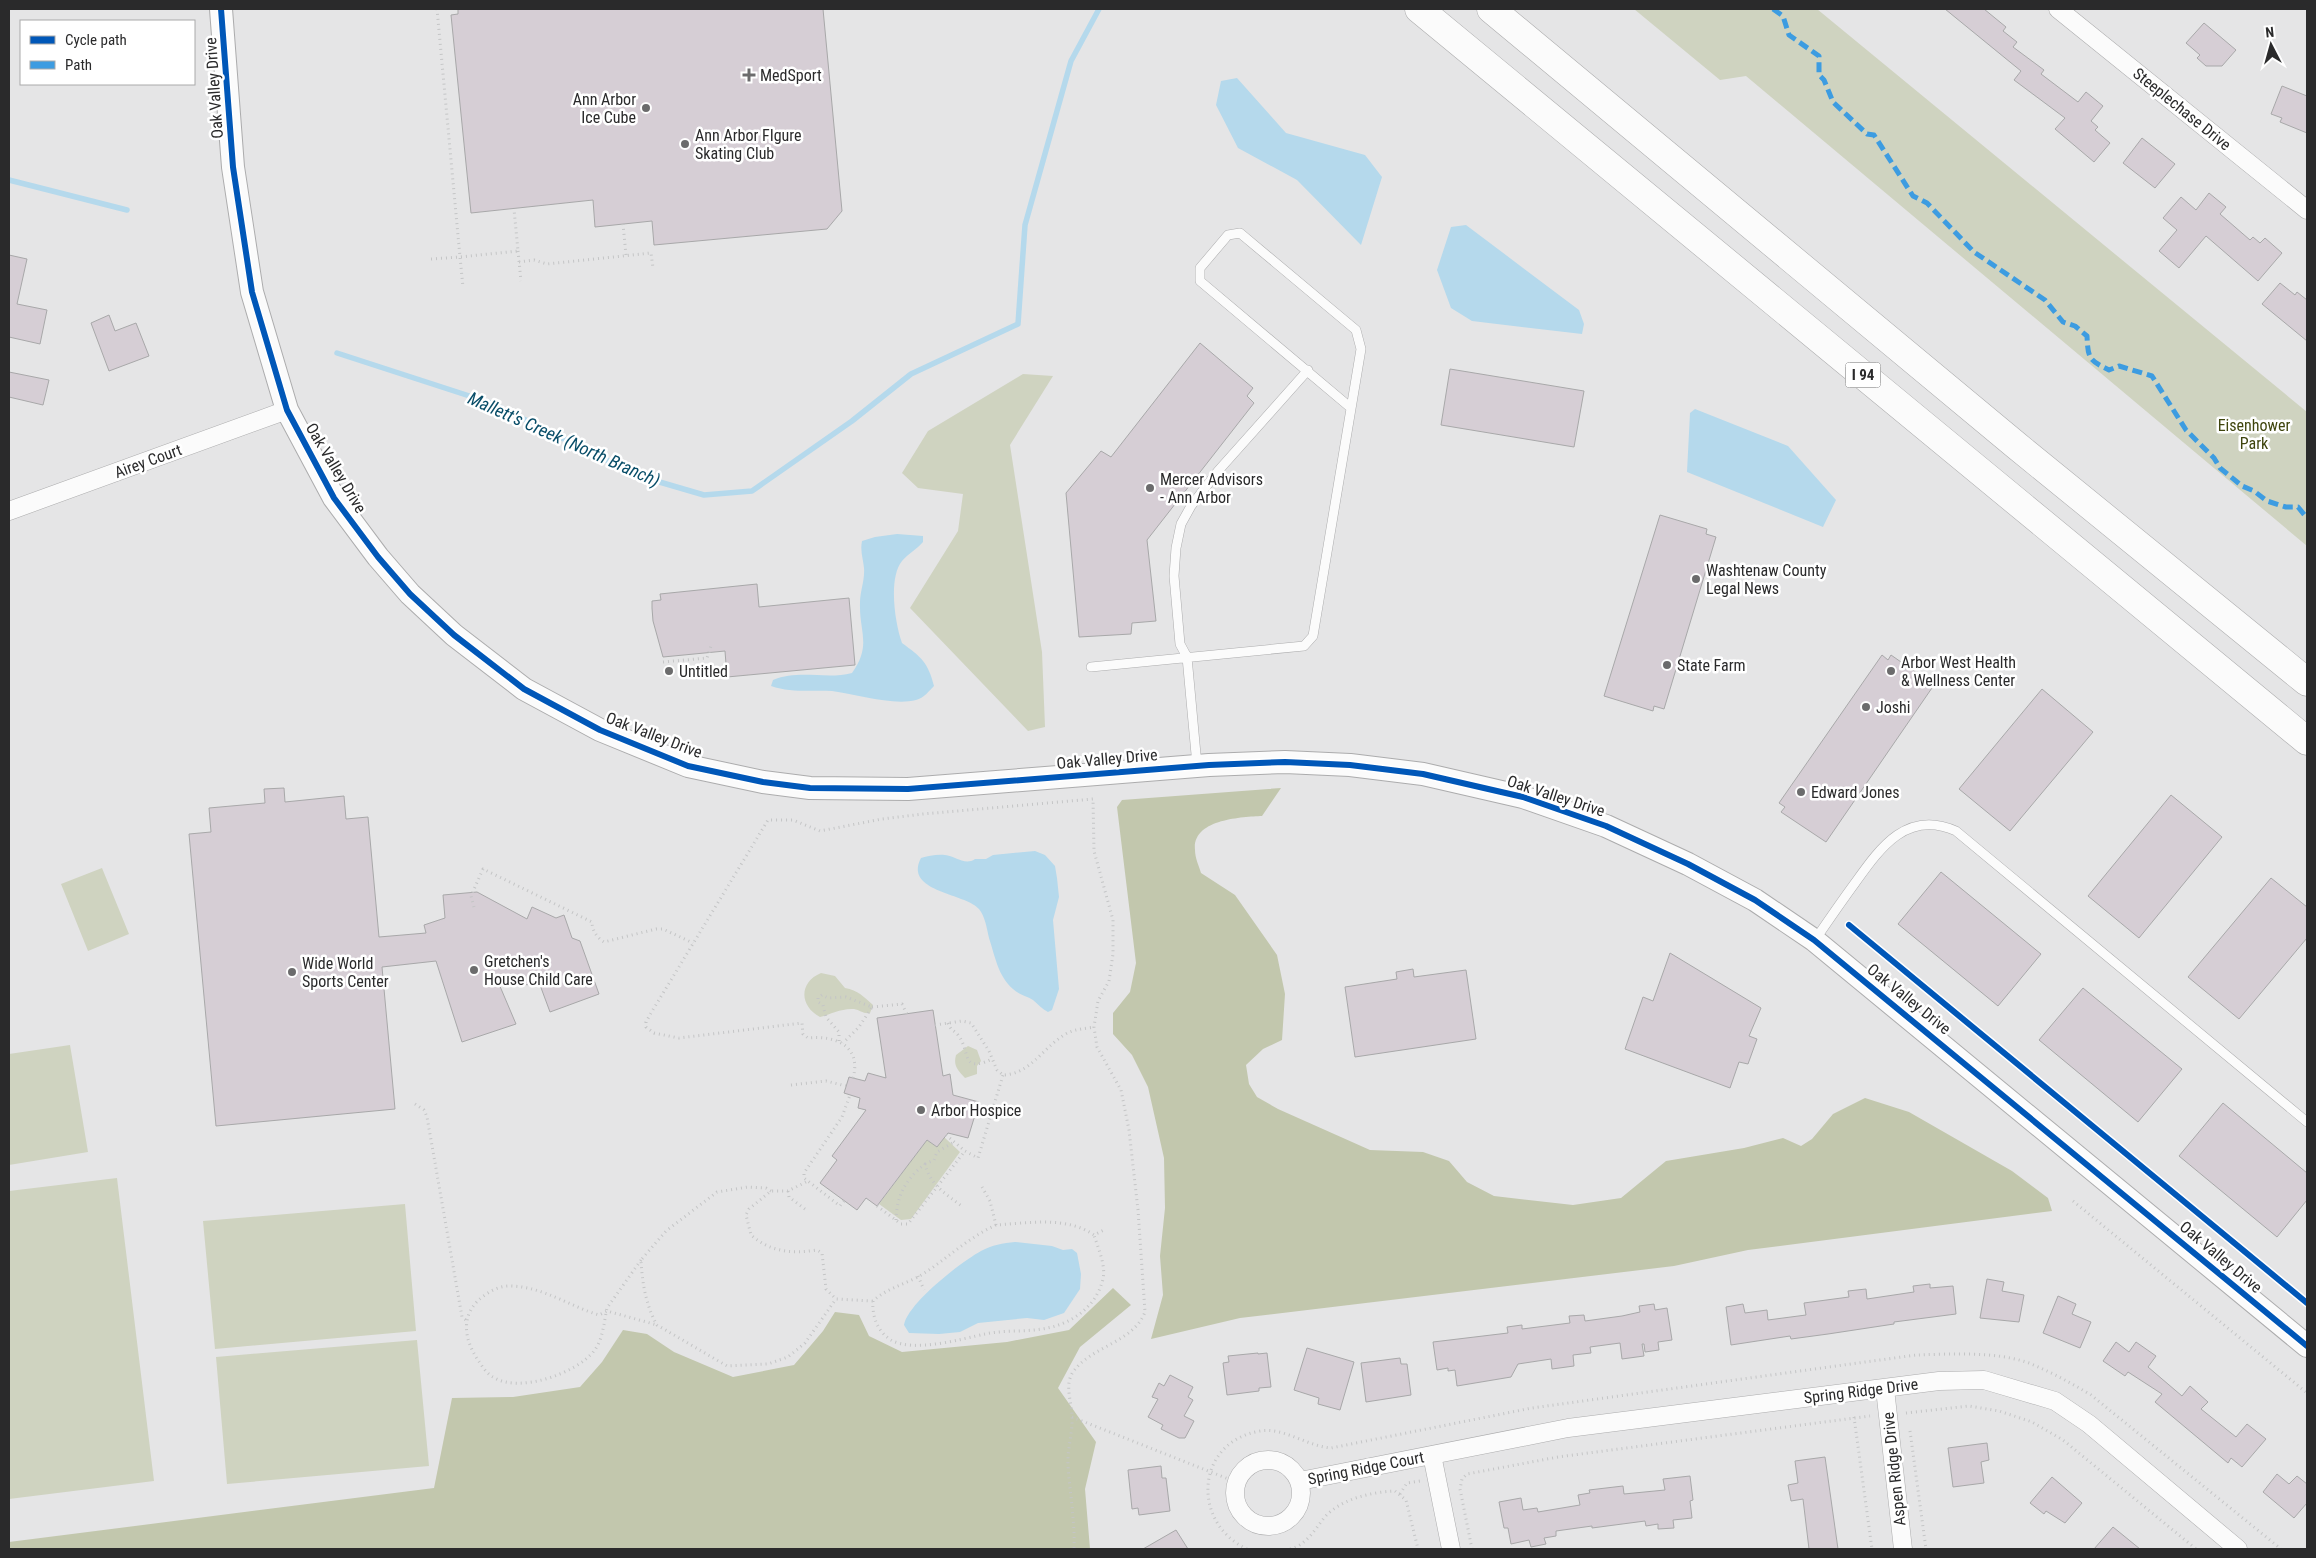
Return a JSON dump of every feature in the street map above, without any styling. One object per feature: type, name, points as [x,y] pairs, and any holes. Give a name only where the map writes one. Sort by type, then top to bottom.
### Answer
[{"type":"highway","name":"I 94","points":[[1419,9],[2307,741]]},
{"type":"highway","name":"I 94","points":[[1491,9],[2017,446],[2307,682]]},
{"type":"street","name":"Oak Valley Drive","points":[[221,9],[233,167],[252,292],[287,410],[334,498],[378,557],[410,594],[454,635],[524,689],[600,730],[688,766],[763,782],[810,788],[908,789],[1197,766],[1285,762],[1350,765],[1423,774],[1523,797],[1606,826],[1688,864],[1755,900],[1814,940],[2307,1346]]},
{"type":"street","name":"Steeplechase Drive","points":[[2058,9],[2307,210]]},
{"type":"street","name":"Airey Court","points":[[9,511],[287,410]]},
{"type":"street","name":"Spring Ridge Drive","points":[[1432,1455],[1568,1428],[1939,1381],[1984,1380],[2055,1401],[2089,1424],[2238,1549]]},
{"type":"street","name":"Aspen Ridge Drive","points":[[1885,1389],[1903,1549]]},
{"type":"street","name":"Spring Ridge Court","points":[[1300,1481],[1432,1455]]},
{"type":"street","points":[[1432,1455],[1451,1549]]},
{"type":"street","name":"Spring Ridge Court","points":[[1274,1459],[1290,1467],[1300,1481],[1302,1494],[1298,1509],[1285,1522],[1269,1526],[1254,1523],[1240,1512],[1235,1499],[1236,1482],[1245,1468],[1258,1460],[1274,1459]]},
{"type":"lane","points":[[1091,667],[1304,646],[1313,636],[1361,349],[1356,330],[1240,233],[1228,235],[1200,268],[1200,281],[1351,408]]},
{"type":"lane","points":[[1197,766],[1187,657],[1180,644],[1174,576],[1176,548],[1181,524],[1218,471],[1308,370]]},
{"type":"lane","points":[[1814,940],[1877,852],[1892,838],[1909,829],[1925,825],[1945,826],[1956,831],[2307,1122]]},
{"type":"path","points":[[437,9],[463,286]]},
{"type":"path","points":[[514,209],[521,281]]},
{"type":"path","points":[[623,224],[626,256]]},
{"type":"path","points":[[431,260],[518,251]]},
{"type":"path","points":[[519,262],[534,260],[547,264],[651,253],[653,268]]},
{"type":"path","points":[[663,662],[707,658],[711,646]]},
{"type":"path","points":[[853,1078],[855,1070],[851,1053],[841,1042],[826,1036],[808,1038],[803,1034],[802,1023],[679,1038],[654,1033],[646,1026],[646,1022],[768,820],[793,820],[820,830],[923,814],[1093,798],[1094,851],[1113,920],[1113,954],[1109,981],[1098,1001],[1094,1027],[1097,1047],[1121,1090],[1130,1130],[1145,1312],[1136,1327],[1083,1360],[1072,1373],[1069,1386],[1072,1417],[1068,1464],[1074,1549]]},
{"type":"path","points":[[474,907],[471,896],[483,869],[592,922],[592,927],[599,939],[604,942],[656,928],[663,929],[693,943]]},
{"type":"path","points":[[841,1042],[839,1032],[826,1017],[823,1005],[818,1002],[818,998],[822,995],[828,998],[846,997],[872,1008],[902,1004],[907,1014]]},
{"type":"path","points":[[841,1042],[859,1027],[872,1008]]},
{"type":"path","points":[[935,1025],[962,1021],[971,1023],[997,1070],[1003,1075],[1014,1075],[1027,1068],[1063,1036],[1076,1030],[1094,1027]]},
{"type":"path","points":[[948,1023],[951,1031],[958,1035],[968,1061],[973,1064],[984,1063],[992,1059]]},
{"type":"path","points":[[946,1135],[965,1151],[978,1158],[1003,1075]]},
{"type":"path","points":[[791,1085],[826,1080],[846,1086]]},
{"type":"path","points":[[844,1201],[840,1206],[806,1182],[804,1173],[842,1118],[850,1095]]},
{"type":"path","points":[[415,1104],[424,1110],[427,1118],[462,1317],[466,1320]]},
{"type":"path","points":[[896,1220],[899,1195],[908,1182],[925,1164],[934,1160],[937,1152],[954,1142]]},
{"type":"path","points":[[877,1206],[901,1224],[908,1224],[965,1151]]},
{"type":"path","points":[[925,1164],[928,1175],[937,1187],[963,1207]]},
{"type":"path","points":[[806,1182],[788,1191],[772,1191],[766,1188],[748,1187],[717,1192],[666,1231],[641,1260],[616,1294],[607,1311],[599,1342],[589,1357],[565,1372],[551,1378],[523,1383],[493,1378],[471,1350],[465,1330],[470,1309],[478,1299],[492,1290],[507,1286],[524,1287],[545,1293],[599,1315],[607,1311],[657,1325],[727,1366],[768,1364],[788,1357],[805,1343],[836,1299]]},
{"type":"path","points":[[982,1187],[990,1201],[996,1225]]},
{"type":"path","points":[[772,1191],[750,1209],[746,1215],[751,1235],[771,1248],[800,1253],[817,1250],[822,1253],[826,1289],[836,1299],[873,1301]]},
{"type":"path","points":[[788,1191],[789,1196],[805,1209]]},
{"type":"path","points":[[2073,1201],[2307,1393]]},
{"type":"path","points":[[1063,1223],[1082,1226],[1094,1235],[1102,1262],[1103,1278],[1089,1308],[1068,1321],[1054,1326],[1041,1329],[1001,1331],[958,1341],[914,1344],[892,1340],[875,1323],[872,1313],[873,1301],[882,1293],[918,1276],[996,1225],[1063,1223]]},
{"type":"path","points":[[1094,1235],[1104,1230]]},
{"type":"path","points":[[641,1260],[642,1278],[652,1316],[657,1325]]},
{"type":"path","points":[[918,1276],[924,1290]]},
{"type":"path","points":[[1926,1549],[1908,1413],[1968,1406],[1999,1411],[2032,1422],[2063,1440],[2196,1549]]},
{"type":"path","points":[[1072,1417],[1236,1482]]},
{"type":"path","points":[[1472,1549],[1460,1489],[1462,1479],[1467,1474],[1558,1457],[1854,1417],[1872,1549]]},
{"type":"path","points":[[1290,1549],[1307,1540],[1324,1518],[1342,1504],[1363,1496],[1395,1491],[1406,1500],[1418,1549]]},
{"type":"green space","name":"Eisenhower Park","points":[[1634,9],[1817,9],[2307,412],[2307,546],[1746,76],[1720,80]]},
{"type":"green space","points":[[1023,374],[1053,376],[1010,445],[1042,652],[1045,727],[1028,731],[910,608],[958,531],[963,494],[918,488],[902,473],[928,431]]},
{"type":"green space","points":[[1281,788],[1262,816],[1231,819],[1210,826],[1201,832],[1196,840],[1195,850],[1201,873],[1235,895],[1277,955],[1285,994],[1282,1040],[1263,1049],[1246,1065],[1249,1084],[1257,1097],[1278,1109],[1370,1150],[1423,1152],[1449,1161],[1467,1182],[1494,1196],[1573,1205],[1621,1198],[1666,1161],[1744,1148],[1783,1138],[1801,1146],[1812,1139],[1833,1114],[1865,1098],[1909,1112],[2012,1171],[2048,1198],[2052,1211],[1748,1250],[1674,1266],[1240,1318],[1151,1339],[1163,1295],[1160,1256],[1165,1208],[1164,1158],[1148,1087],[1132,1055],[1113,1034],[1113,1013],[1130,992],[1136,963],[1117,807],[1122,800]]},
{"type":"green space","points":[[102,868],[129,934],[88,951],[61,884]]},
{"type":"green space","points":[[821,973],[835,976],[845,988],[854,990],[864,997],[873,1005],[870,1013],[850,1009],[820,1017],[813,1012],[805,1001],[805,988],[814,977]]},
{"type":"green space","points":[[70,1045],[88,1152],[9,1165],[9,1054]]},
{"type":"green space","points":[[968,1046],[977,1050],[981,1061],[977,1066],[977,1074],[965,1078],[957,1068],[955,1059],[956,1055]]},
{"type":"green space","points":[[944,1137],[960,1152],[911,1219],[901,1220],[879,1204],[927,1140],[937,1147]]},
{"type":"green space","points":[[117,1178],[154,1481],[9,1499],[9,1191]]},
{"type":"green space","points":[[405,1204],[416,1331],[215,1349],[203,1221]]},
{"type":"green space","points":[[1113,1288],[1131,1305],[1080,1347],[1058,1388],[1096,1442],[1085,1489],[1090,1549],[9,1549],[9,1542],[434,1488],[452,1398],[513,1397],[580,1387],[602,1362],[623,1330],[647,1334],[674,1352],[733,1377],[794,1365],[823,1331],[835,1312],[859,1315],[869,1336],[902,1352],[1007,1342],[1069,1330]]},
{"type":"green space","points":[[417,1340],[429,1466],[227,1484],[216,1357]]},
{"type":"water","points":[[1237,78],[1286,133],[1365,155],[1382,177],[1361,245],[1297,180],[1238,148],[1216,105],[1221,81]]},
{"type":"water","points":[[1466,225],[1579,310],[1584,324],[1582,334],[1472,321],[1451,308],[1437,270],[1451,227]]},
{"type":"water","points":[[1695,409],[1788,446],[1836,500],[1823,527],[1687,472],[1690,413]]},
{"type":"water","points":[[897,534],[923,536],[923,542],[904,558],[898,569],[895,578],[894,601],[897,625],[902,643],[923,661],[934,686],[919,699],[897,702],[832,691],[794,690],[771,686],[773,680],[793,675],[832,676],[852,673],[862,654],[863,646],[860,613],[864,572],[861,551],[862,541]]},
{"type":"water","points":[[1035,851],[1045,855],[1055,866],[1059,897],[1053,920],[1059,989],[1052,1010],[1048,1012],[1033,1000],[1015,991],[1008,984],[1000,972],[984,919],[979,909],[962,899],[928,885],[920,878],[918,869],[921,858],[933,855],[945,855],[971,861],[986,859],[993,855]]},
{"type":"water","points":[[1015,1242],[1052,1246],[1063,1250],[1072,1249],[1077,1253],[1081,1274],[1080,1289],[1064,1313],[1044,1320],[1027,1318],[978,1323],[960,1332],[939,1334],[909,1333],[904,1325],[908,1316],[936,1284],[981,1251],[989,1247]]},
{"type":"building","name":"Ann Arbor Ice Cube","points":[[458,9],[823,9],[842,211],[827,229],[654,245],[652,221],[595,227],[593,200],[471,213],[451,15],[458,14]]},
{"type":"building","points":[[1945,9],[1984,9],[2006,27],[2003,31],[2017,42],[2013,47],[2044,70],[2041,74],[2078,102],[2086,92],[2103,106],[2091,121],[2098,127],[2095,130],[2110,143],[2094,162],[2055,129],[2065,118],[2014,80],[2021,71]]},
{"type":"building","points":[[2204,23],[2236,50],[2222,66],[2206,66],[2197,58],[2200,55],[2186,43]]},
{"type":"building","points":[[2282,86],[2307,96],[2307,133],[2280,122],[2282,118],[2271,114]]},
{"type":"building","points":[[2142,138],[2175,164],[2155,188],[2123,163]]},
{"type":"building","points":[[2209,193],[2226,207],[2220,214],[2250,240],[2253,237],[2260,243],[2265,238],[2282,253],[2258,281],[2206,236],[2179,268],[2159,251],[2177,230],[2163,218],[2181,197],[2196,210]]},
{"type":"building","points":[[9,255],[27,259],[17,304],[47,310],[40,344],[9,337]]},
{"type":"building","points":[[2280,283],[2295,295],[2297,292],[2307,300],[2307,341],[2262,304]]},
{"type":"building","points":[[109,315],[115,331],[136,323],[149,356],[109,371],[91,323]]},
{"type":"building","points":[[1200,343],[1253,388],[1247,396],[1254,403],[1147,540],[1156,621],[1132,623],[1131,634],[1079,637],[1066,493],[1101,451],[1111,457]]},
{"type":"building","points":[[1450,369],[1584,391],[1574,447],[1441,425]]},
{"type":"building","points":[[9,372],[49,380],[43,405],[9,397]]},
{"type":"building","points":[[1660,515],[1707,529],[1706,534],[1716,537],[1664,709],[1654,706],[1653,711],[1604,696]]},
{"type":"building","points":[[757,584],[759,607],[849,598],[855,665],[727,677],[725,651],[663,657],[653,621],[652,608],[652,601],[661,600],[660,594]]},
{"type":"building","points":[[1882,655],[1888,660],[1891,655],[1934,685],[1826,842],[1781,812],[1785,807],[1779,803]]},
{"type":"building","points":[[2042,689],[2093,732],[2010,831],[1959,789]]},
{"type":"building","name":"Wide World Sports Center","points":[[284,788],[285,802],[344,796],[346,819],[368,817],[379,937],[426,933],[424,925],[445,918],[443,895],[477,892],[527,919],[532,907],[556,918],[564,915],[572,938],[580,941],[599,994],[550,1012],[540,985],[499,984],[516,1024],[462,1042],[436,961],[382,967],[395,1109],[216,1126],[189,834],[211,832],[209,808],[265,803],[264,789]]},
{"type":"building","points":[[2171,795],[2222,837],[2139,938],[2088,896]]},
{"type":"building","points":[[1941,872],[2041,954],[1998,1006],[1898,924]]},
{"type":"building","points":[[2271,878],[2307,907],[2307,938],[2239,1019],[2188,977]]},
{"type":"building","points":[[1670,953],[1761,1008],[1749,1036],[1757,1039],[1748,1064],[1739,1062],[1730,1088],[1625,1049],[1643,997],[1653,1001]]},
{"type":"building","points":[[1413,969],[1414,977],[1466,970],[1476,1039],[1355,1057],[1345,987],[1397,979],[1396,972]]},
{"type":"building","points":[[2083,988],[2182,1069],[2138,1122],[2039,1040]]},
{"type":"building","name":"Arbor Hospice","points":[[933,1010],[943,1076],[950,1074],[953,1095],[979,1102],[968,1138],[948,1133],[937,1147],[927,1140],[877,1206],[866,1198],[857,1210],[820,1183],[837,1160],[832,1156],[866,1110],[858,1108],[860,1098],[844,1093],[849,1077],[865,1081],[868,1073],[886,1078],[877,1018]]},
{"type":"building","points":[[2223,1103],[2307,1173],[2307,1200],[2277,1237],[2179,1156]]},
{"type":"building","points":[[1987,1279],[2004,1282],[2002,1291],[2024,1295],[2019,1322],[1980,1318]]},
{"type":"building","points":[[1930,1284],[1930,1288],[1953,1286],[1956,1314],[1894,1322],[1894,1324],[1828,1334],[1791,1339],[1790,1336],[1731,1345],[1726,1307],[1743,1304],[1745,1313],[1767,1310],[1768,1320],[1806,1315],[1804,1303],[1849,1297],[1848,1291],[1866,1289],[1867,1299],[1914,1292],[1913,1286]]},
{"type":"building","points":[[2058,1296],[2076,1304],[2072,1314],[2091,1322],[2080,1348],[2043,1333]]},
{"type":"building","points":[[1654,1304],[1655,1310],[1667,1308],[1672,1340],[1658,1342],[1659,1350],[1645,1352],[1644,1344],[1642,1344],[1644,1356],[1622,1359],[1620,1343],[1590,1347],[1591,1353],[1573,1355],[1574,1366],[1552,1369],[1551,1359],[1518,1364],[1511,1377],[1457,1386],[1455,1370],[1448,1371],[1448,1368],[1437,1370],[1433,1342],[1508,1333],[1507,1327],[1522,1325],[1522,1329],[1570,1323],[1569,1316],[1584,1315],[1585,1321],[1622,1316],[1640,1312],[1639,1306]]},
{"type":"building","points":[[2116,1342],[2129,1352],[2136,1342],[2156,1356],[2148,1367],[2182,1396],[2190,1386],[2208,1402],[2201,1409],[2236,1437],[2247,1424],[2266,1439],[2242,1467],[2231,1458],[2228,1463],[2155,1402],[2162,1394],[2128,1372],[2125,1376],[2103,1361]]},
{"type":"building","points":[[1307,1348],[1354,1362],[1340,1410],[1318,1404],[1319,1398],[1294,1390]]},
{"type":"building","points":[[1267,1353],[1271,1387],[1259,1388],[1259,1391],[1227,1395],[1223,1363],[1229,1362],[1228,1356]]},
{"type":"building","points":[[1400,1358],[1401,1364],[1407,1364],[1411,1395],[1366,1402],[1361,1363]]},
{"type":"building","points":[[1170,1375],[1193,1387],[1188,1397],[1193,1400],[1184,1416],[1194,1421],[1185,1438],[1179,1438],[1161,1429],[1163,1425],[1148,1417],[1158,1399],[1152,1397],[1159,1383],[1164,1386]]},
{"type":"building","points":[[1987,1443],[1989,1460],[1981,1462],[1984,1483],[1953,1487],[1948,1448]]},
{"type":"building","points":[[1825,1457],[1838,1549],[1809,1549],[1803,1499],[1791,1501],[1788,1485],[1798,1483],[1795,1461]]},
{"type":"building","points":[[1161,1466],[1162,1478],[1166,1478],[1170,1511],[1139,1515],[1138,1508],[1132,1509],[1128,1470]]},
{"type":"building","points":[[2277,1474],[2289,1484],[2297,1476],[2307,1484],[2307,1503],[2294,1518],[2263,1492]]},
{"type":"building","points":[[1690,1476],[1693,1500],[1690,1501],[1692,1518],[1673,1520],[1674,1528],[1658,1529],[1658,1524],[1646,1526],[1645,1521],[1592,1528],[1592,1526],[1556,1531],[1556,1536],[1544,1538],[1546,1544],[1531,1547],[1529,1540],[1511,1544],[1508,1528],[1504,1528],[1499,1502],[1521,1498],[1523,1510],[1537,1508],[1538,1512],[1580,1505],[1578,1495],[1590,1493],[1589,1490],[1623,1486],[1624,1494],[1665,1490],[1663,1479]]},
{"type":"building","points":[[2052,1477],[2082,1503],[2065,1523],[2046,1511],[2044,1514],[2030,1503]]},
{"type":"building","points":[[2113,1527],[2140,1549],[2094,1549]]},
{"type":"building","points":[[1176,1530],[1188,1549],[1143,1549]]},
{"type":"waterway","name":"Mallett's Creek (North Branch)","points":[[337,353],[491,403],[639,476],[704,495],[752,491],[852,421],[911,374],[1018,324],[1025,225],[1071,61],[1099,9]]},
{"type":"waterway","name":"Mallett's Creek (North Branch)","points":[[9,180],[127,210]]},
{"type":"marked path","points":[[1773,9],[1783,16],[1789,35],[1819,56],[1819,75],[1824,80],[1833,102],[1867,134],[1874,135],[1913,196],[1927,203],[1974,252],[2045,300],[2063,322],[2075,326],[2087,336],[2089,354],[2097,364],[2109,370],[2119,366],[2152,376],[2186,430],[2214,458],[2220,468],[2242,486],[2254,491],[2267,501],[2286,507],[2298,507],[2307,518]]},
{"type":"cycle path","points":[[221,9],[233,167],[252,292],[287,410],[334,498],[378,557],[410,594],[454,635],[524,689],[600,730],[688,766],[763,782],[810,788],[908,789],[1209,765],[1285,762],[1350,765],[1423,774],[1523,797],[1606,826],[1688,864],[1755,900],[1814,940],[2307,1346]]},
{"type":"cycle path","points":[[1849,925],[2307,1303]]},
{"type":"place","name":"MedSport","points":[[749,75]]},
{"type":"place","name":"Ann Arbor Ice Cube","points":[[646,108]]},
{"type":"place","name":"Ann Arbor FIgure Skating Club","points":[[685,144]]},
{"type":"place","name":"Mercer Advisors - Ann Arbor","points":[[1150,488]]},
{"type":"place","name":"Washtenaw County Legal News","points":[[1696,579]]},
{"type":"place","name":"State Farm","points":[[1667,665]]},
{"type":"place","name":"Untitled","points":[[669,671]]},
{"type":"place","name":"Arbor West Health & Wellness Center","points":[[1891,671]]},
{"type":"place","name":"Joshi","points":[[1866,707]]},
{"type":"place","name":"Edward Jones","points":[[1801,792]]},
{"type":"place","name":"Gretchen's House Child Care","points":[[474,970]]},
{"type":"place","name":"Wide World Sports Center","points":[[292,972]]},
{"type":"place","name":"Arbor Hospice","points":[[921,1110]]}]
